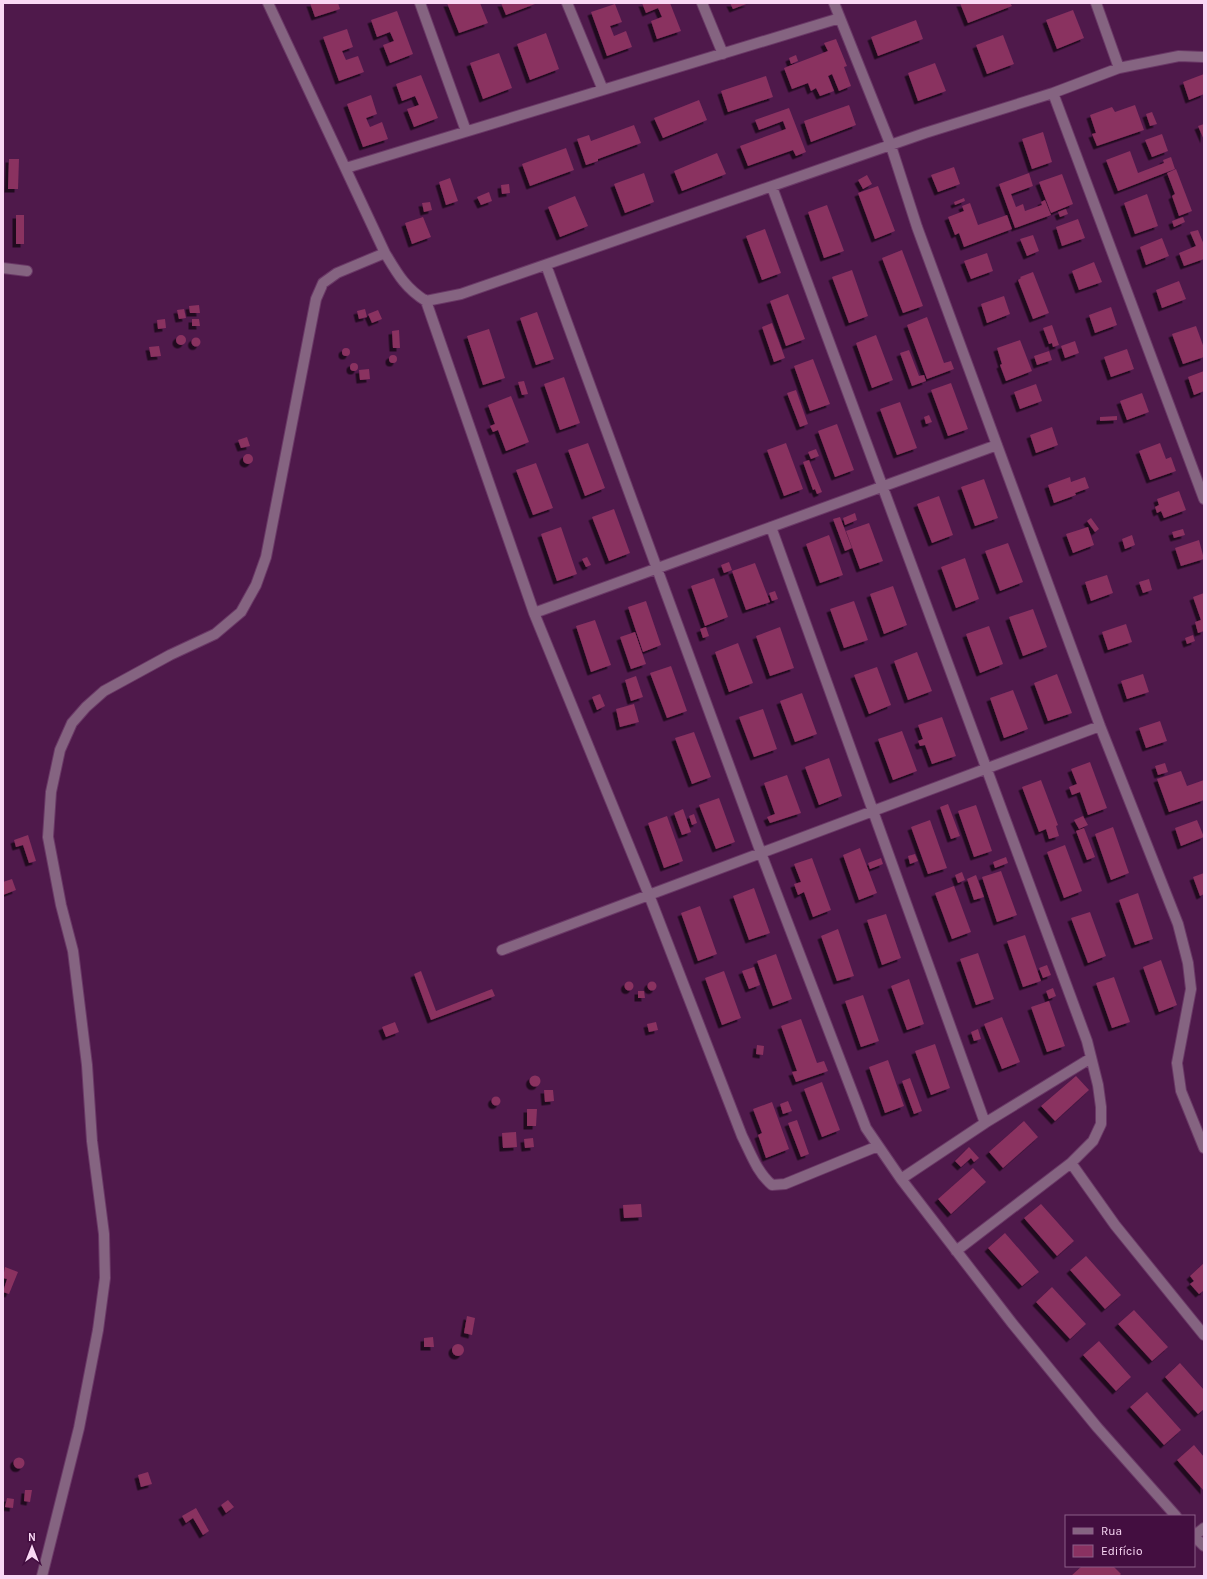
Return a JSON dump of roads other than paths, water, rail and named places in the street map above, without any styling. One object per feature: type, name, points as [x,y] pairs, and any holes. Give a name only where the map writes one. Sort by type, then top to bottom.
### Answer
[{"type":"street","points":[[268,3],[385,253],[400,278],[412,292],[426,301],[534,613],[648,895],[742,1136],[763,1177],[772,1185],[785,1184],[878,1146]]},
{"type":"street","points":[[420,3],[466,131]]},
{"type":"street","points":[[567,3],[604,90]]},
{"type":"street","points":[[702,3],[723,54]]},
{"type":"street","points":[[834,3],[891,146],[917,227],[1100,726],[1178,924],[1188,963],[1191,989],[1177,1063],[1181,1091],[1204,1148]]},
{"type":"street","points":[[1096,3],[1119,68]]},
{"type":"street","points":[[346,168],[840,18]]},
{"type":"street","points":[[426,301],[461,294],[891,146],[1053,93],[1119,68],[1179,56],[1204,57]]},
{"type":"street","points":[[1053,93],[1204,499]]},
{"type":"street","points":[[772,188],[1087,1041],[1098,1085],[1101,1124],[1093,1141],[1071,1164],[1019,1201],[956,1251]]},
{"type":"street","points":[[42,1576],[78,1428],[98,1330],[105,1278],[104,1234],[92,1141],[87,1066],[73,951],[61,905],[48,837],[51,792],[60,750],[72,723],[86,707],[104,691],[170,655],[215,634],[241,612],[256,585],[266,557],[316,299],[323,283],[337,273],[385,253]]},
{"type":"street","points":[[546,265],[761,853],[866,1128],[901,1179],[1012,1323],[1097,1427],[1175,1515]]},
{"type":"street","points":[[3,268],[27,271]]},
{"type":"street","points":[[534,613],[997,445]]},
{"type":"street","points":[[771,527],[985,1123]]},
{"type":"street","points":[[502,950],[1100,726]]},
{"type":"street","points":[[901,1179],[985,1123],[1091,1058]]},
{"type":"street","points":[[1071,1164],[1115,1225],[1204,1335]]},
{"type":"street","points":[[1195,1535],[1204,1528]]},
{"type":"street","points":[[1195,1537],[1204,1546]]}]
